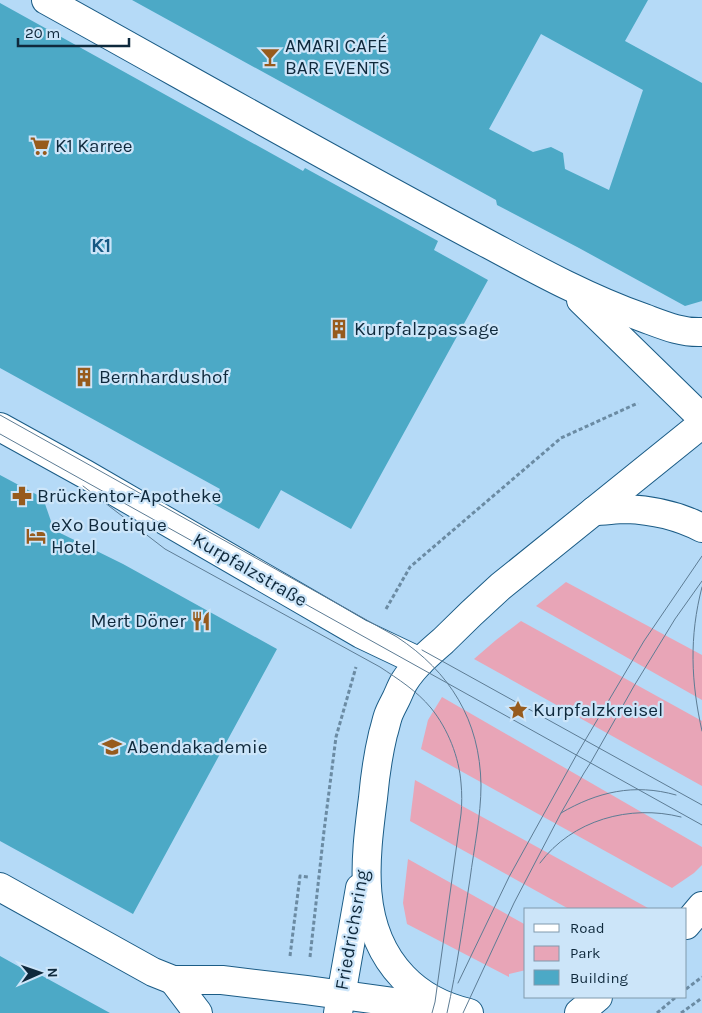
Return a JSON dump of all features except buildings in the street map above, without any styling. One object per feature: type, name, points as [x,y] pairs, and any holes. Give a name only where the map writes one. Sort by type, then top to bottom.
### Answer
[{"type":"street","points":[[46,0],[446,222],[566,285],[616,309],[679,330],[702,332]]},
{"type":"street","points":[[566,285],[702,418]]},
{"type":"street","points":[[466,1012],[448,1008],[435,1002],[405,979],[386,955],[378,940],[370,912],[367,886],[367,847],[377,759],[388,717],[404,682],[420,662],[501,586],[702,424]]},
{"type":"street","name":"Kurpfalzstraße","points":[[0,427],[369,638],[420,662]]},
{"type":"street","points":[[594,511],[626,509],[657,512],[688,521],[702,528]]},
{"type":"street","name":"Friedrichsring","points":[[339,1004],[367,847]]},
{"type":"street","points":[[0,887],[153,972],[173,980],[222,980],[306,990],[339,1004],[466,1012]]},
{"type":"street","points":[[687,925],[702,906]]},
{"type":"street","points":[[687,926],[702,923]]},
{"type":"street","points":[[173,980],[198,1013]]},
{"type":"street","points":[[579,1013],[597,998]]},
{"type":"path","points":[[291,945],[300,876],[308,877]]},
{"type":"path","points":[[687,988],[702,977]]},
{"type":"path","points":[[657,1013],[675,998]]},
{"type":"path","points":[[682,1013],[702,998]]},
{"type":"green space","points":[[566,582],[702,655],[702,700],[536,606]]},
{"type":"green space","points":[[521,621],[702,721],[702,786],[474,659]]},
{"type":"green space","points":[[442,697],[702,847],[702,865],[672,888],[421,749],[428,720]]},
{"type":"green space","points":[[415,780],[648,908],[567,908],[410,821]]},
{"type":"green space","points":[[408,859],[524,924],[524,970],[509,974],[509,977],[407,924],[403,903]]},
{"type":"tram line","points":[[0,415],[397,637],[416,651],[447,682],[468,719],[475,739],[481,785],[479,820],[457,963],[447,1013]]},
{"type":"tram line","points":[[0,434],[702,825]]},
{"type":"tram line","points":[[83,486],[165,549],[380,667],[426,702],[443,725],[458,763],[462,802],[432,1013]]},
{"type":"tram line","points":[[458,983],[509,877],[577,754],[644,641],[702,556]]},
{"type":"tram line","points":[[463,1013],[514,903],[561,813],[634,686],[675,619],[702,581]]},
{"type":"tram line","points":[[702,587],[693,642],[694,677],[702,731]]},
{"type":"tram line","points":[[422,650],[702,805]]},
{"type":"tram line","points":[[561,813],[588,800],[616,792],[645,790],[676,795]]},
{"type":"tram line","points":[[540,863],[553,848],[568,836],[585,826],[603,819],[642,813],[662,813],[681,817]]},
{"type":"place","name":"AMARI CAFÉ BAR EVENTS","points":[[270,57]]},
{"type":"place","name":"K1 Karree","points":[[40,146]]},
{"type":"place","name":"Kurpfalzpassage","points":[[339,329]]},
{"type":"place","name":"Bernhardushof","points":[[84,377]]},
{"type":"place","name":"Brückentor-Apotheke","points":[[22,496]]},
{"type":"place","name":"eXo Boutique Hotel","points":[[36,536]]},
{"type":"place","name":"Mert Döner","points":[[201,621]]},
{"type":"place","name":"Kurpfalzkreisel","points":[[518,710]]},
{"type":"place","name":"Abendakademie","points":[[112,747]]},
{"type":"district","name":"K1","points":[[101,245]]}]
